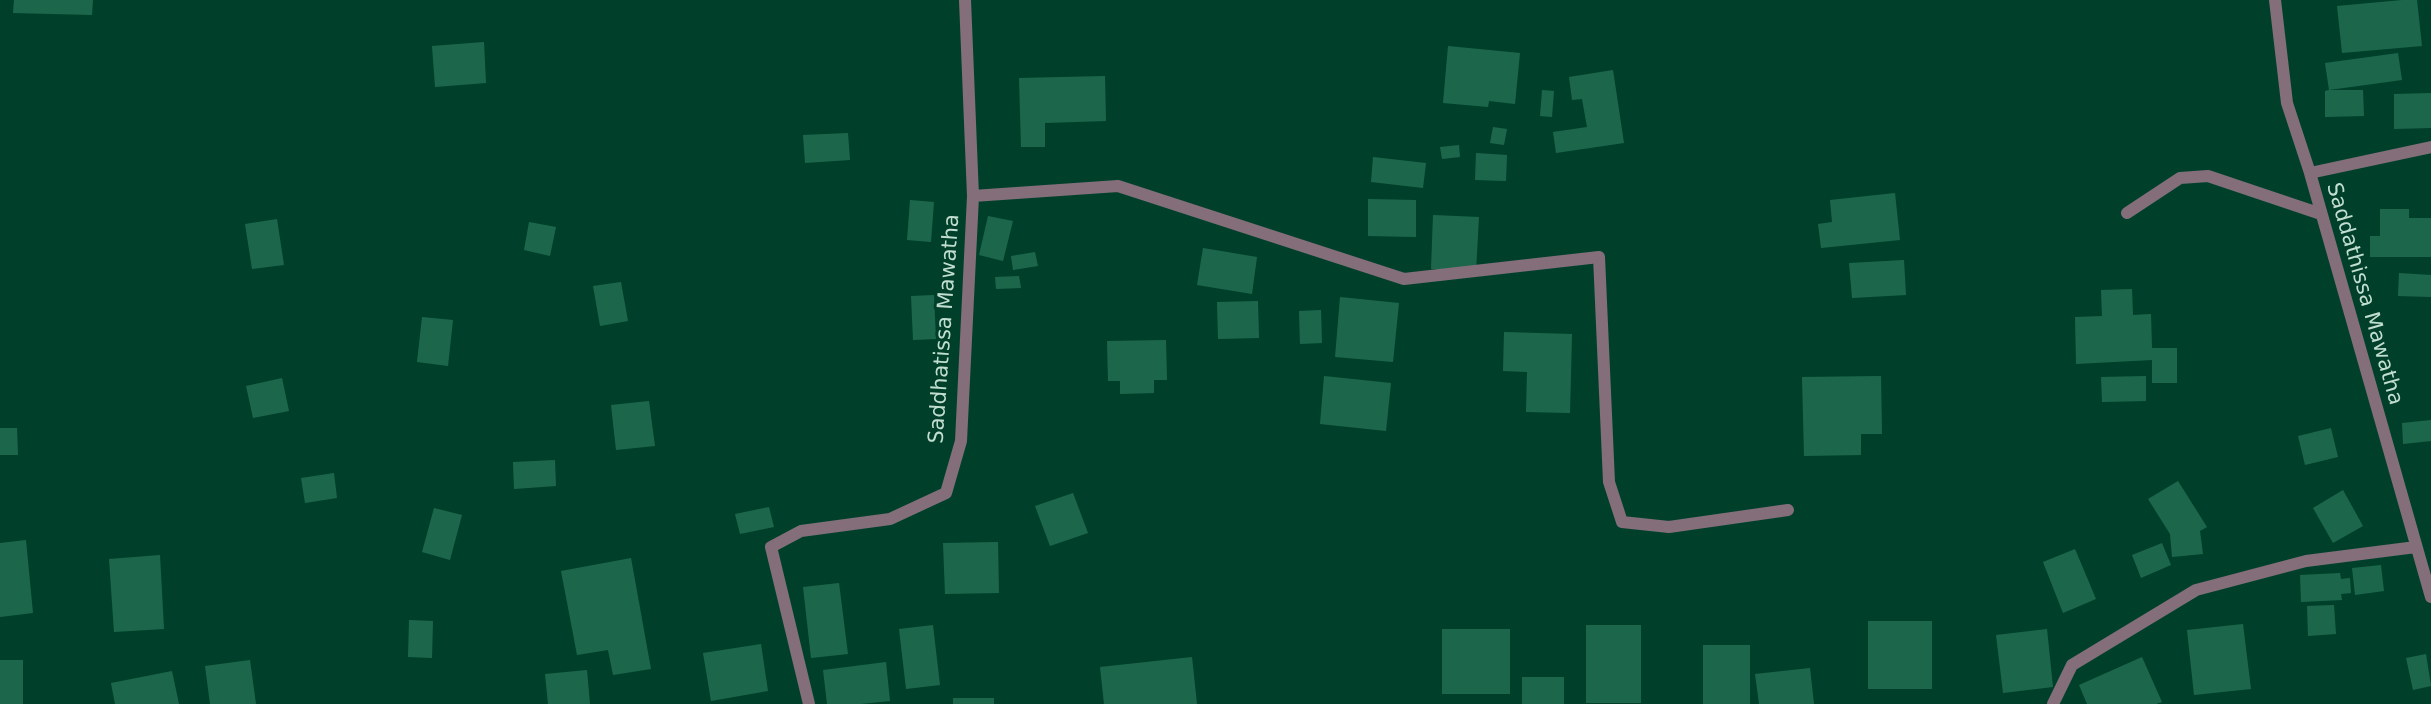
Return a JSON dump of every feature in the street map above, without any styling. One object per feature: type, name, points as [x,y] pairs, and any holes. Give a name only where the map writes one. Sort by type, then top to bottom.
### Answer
[{"type":"street","name":"Saddhatissa Mawatha","points":[[809,704],[771,548],[801,531],[890,519],[946,493],[961,441],[973,196],[966,0]]},
{"type":"street","name":"Saddathissa Mawatha","points":[[2275,0],[2287,103],[2310,173],[2431,597]]},
{"type":"street","points":[[2310,173],[2431,147]]},
{"type":"street","points":[[2127,213],[2180,178],[2208,176],[2321,214]]},
{"type":"street","points":[[973,196],[1118,186],[1404,279],[1599,257],[1609,482],[1622,522],[1669,527],[1788,510]]},
{"type":"street","points":[[2053,704],[2072,665],[2196,590],[2306,561],[2416,548]]},
{"type":"building","points":[[14,0],[93,0],[92,15],[13,13]]},
{"type":"building","points":[[2417,0],[2422,46],[2342,53],[2337,6]]},
{"type":"building","points":[[484,42],[486,83],[435,87],[432,46]]},
{"type":"building","points":[[1448,46],[1520,53],[1515,104],[1489,101],[1488,107],[1443,103]]},
{"type":"building","points":[[2398,53],[2402,80],[2329,90],[2325,63]]},
{"type":"building","points":[[1613,70],[1624,143],[1556,153],[1553,132],[1587,127],[1582,99],[1572,100],[1569,77]]},
{"type":"building","points":[[1105,76],[1106,121],[1045,123],[1045,147],[1021,147],[1019,78]]},
{"type":"building","points":[[1542,90],[1554,91],[1552,117],[1540,116]]},
{"type":"building","points":[[2363,90],[2364,116],[2325,117],[2325,91]]},
{"type":"building","points":[[2431,93],[2431,128],[2394,129],[2394,94]]},
{"type":"building","points":[[1493,127],[1507,129],[1504,145],[1490,143]]},
{"type":"building","points":[[848,133],[850,160],[805,163],[803,135]]},
{"type":"building","points":[[1459,145],[1460,157],[1442,159],[1440,147]]},
{"type":"building","points":[[1476,153],[1507,155],[1506,181],[1475,180]]},
{"type":"building","points":[[1373,157],[1426,163],[1423,188],[1371,182]]},
{"type":"building","points":[[1895,193],[1900,240],[1821,248],[1818,224],[1832,222],[1830,200]]},
{"type":"building","points":[[1368,199],[1416,200],[1416,237],[1368,236]]},
{"type":"building","points":[[910,200],[934,202],[931,242],[907,240]]},
{"type":"building","points":[[2380,209],[2409,209],[2409,218],[2431,218],[2431,257],[2370,257],[2370,236],[2380,236]]},
{"type":"building","points":[[1433,215],[1479,217],[1476,271],[1431,269]]},
{"type":"building","points":[[988,216],[1013,221],[1003,261],[979,255]]},
{"type":"building","points":[[277,219],[284,265],[252,269],[245,224]]},
{"type":"building","points":[[529,222],[556,227],[550,256],[524,250]]},
{"type":"building","points":[[1203,248],[1257,257],[1252,294],[1197,285]]},
{"type":"building","points":[[1035,252],[1038,266],[1013,270],[1011,256]]},
{"type":"building","points":[[1904,260],[1906,295],[1852,298],[1849,263]]},
{"type":"building","points":[[2399,273],[2431,275],[2431,297],[2398,296]]},
{"type":"building","points":[[1019,276],[1021,288],[996,289],[995,277]]},
{"type":"building","points":[[621,282],[628,321],[600,326],[593,286]]},
{"type":"building","points":[[2132,289],[2133,315],[2151,314],[2152,348],[2177,348],[2177,383],[2152,383],[2152,360],[2076,364],[2075,317],[2102,316],[2101,290]]},
{"type":"building","points":[[934,295],[936,339],[913,340],[911,296]]},
{"type":"building","points":[[1340,297],[1399,303],[1393,362],[1335,357]]},
{"type":"building","points":[[1258,301],[1259,338],[1218,339],[1217,302]]},
{"type":"building","points":[[1321,310],[1322,343],[1300,344],[1299,311]]},
{"type":"building","points":[[422,317],[453,320],[448,366],[417,362]]},
{"type":"building","points":[[1504,332],[1572,334],[1570,413],[1526,412],[1527,372],[1503,371]]},
{"type":"building","points":[[1166,340],[1167,380],[1154,380],[1154,393],[1120,394],[1120,381],[1108,381],[1107,341]]},
{"type":"building","points":[[1324,376],[1391,383],[1386,431],[1320,424]]},
{"type":"building","points":[[1881,376],[1882,434],[1861,434],[1861,455],[1804,456],[1802,377]]},
{"type":"building","points":[[2146,376],[2146,401],[2102,402],[2101,377]]},
{"type":"building","points":[[282,378],[289,411],[253,418],[246,386]]},
{"type":"building","points":[[649,401],[655,446],[616,450],[611,405]]},
{"type":"building","points":[[2431,420],[2431,441],[2403,444],[2402,423]]},
{"type":"building","points":[[0,428],[17,428],[18,455],[0,455]]},
{"type":"building","points":[[2331,428],[2338,457],[2305,465],[2298,436]]},
{"type":"building","points":[[555,460],[556,486],[514,489],[513,462]]},
{"type":"building","points":[[334,473],[337,498],[305,503],[301,478]]},
{"type":"building","points":[[2178,481],[2207,527],[2200,531],[2203,554],[2172,557],[2170,534],[2148,499]]},
{"type":"building","points":[[2343,490],[2363,526],[2333,543],[2313,508]]},
{"type":"building","points":[[1073,493],[1088,533],[1050,546],[1035,506]]},
{"type":"building","points":[[769,507],[774,527],[740,534],[735,514]]},
{"type":"building","points":[[434,508],[462,515],[450,560],[422,552]]},
{"type":"building","points":[[26,540],[33,613],[0,617],[0,543]]},
{"type":"building","points":[[998,542],[999,593],[945,594],[943,543]]},
{"type":"building","points":[[2162,543],[2171,565],[2141,578],[2132,555]]},
{"type":"building","points":[[2075,549],[2096,599],[2063,613],[2043,562]]},
{"type":"building","points":[[160,555],[164,629],[114,632],[109,559]]},
{"type":"building","points":[[631,558],[651,669],[613,675],[608,650],[577,655],[561,571]]},
{"type":"building","points":[[2381,565],[2384,591],[2355,595],[2352,568]]},
{"type":"building","points":[[2340,573],[2341,579],[2350,578],[2351,593],[2341,594],[2342,600],[2301,602],[2300,575]]},
{"type":"building","points":[[839,583],[848,654],[811,658],[803,587]]},
{"type":"building","points":[[2334,605],[2336,634],[2308,636],[2307,606]]},
{"type":"building","points":[[409,620],[433,621],[432,658],[408,657]]},
{"type":"building","points":[[1868,621],[1932,621],[1932,689],[1868,689]]},
{"type":"building","points":[[2243,624],[2251,689],[2194,695],[2187,630]]},
{"type":"building","points":[[933,625],[940,685],[906,689],[899,629]]},
{"type":"building","points":[[1586,625],[1641,625],[1641,703],[1586,703]]},
{"type":"building","points":[[1442,629],[1510,629],[1510,694],[1442,694]]},
{"type":"building","points":[[2047,629],[2053,687],[2003,693],[1996,635]]},
{"type":"building","points":[[761,644],[768,691],[711,701],[703,653]]},
{"type":"building","points":[[1703,645],[1750,645],[1750,704],[1703,704]]},
{"type":"building","points":[[2426,654],[2431,686],[2413,690],[2406,658]]},
{"type":"building","points":[[1192,657],[1197,704],[1104,704],[1100,667]]},
{"type":"building","points":[[2142,657],[2162,702],[2156,704],[2087,704],[2079,685]]},
{"type":"building","points":[[0,660],[23,660],[23,704],[0,704]]},
{"type":"building","points":[[250,660],[256,704],[210,704],[205,666]]},
{"type":"building","points":[[886,662],[890,701],[827,704],[823,670]]},
{"type":"building","points":[[1810,668],[1814,704],[1759,704],[1755,674]]},
{"type":"building","points":[[587,670],[590,704],[548,704],[545,674]]},
{"type":"building","points":[[172,671],[179,704],[115,704],[111,683]]},
{"type":"building","points":[[1522,677],[1564,677],[1564,704],[1522,704]]},
{"type":"building","points":[[953,698],[994,698],[994,704],[953,704]]}]
